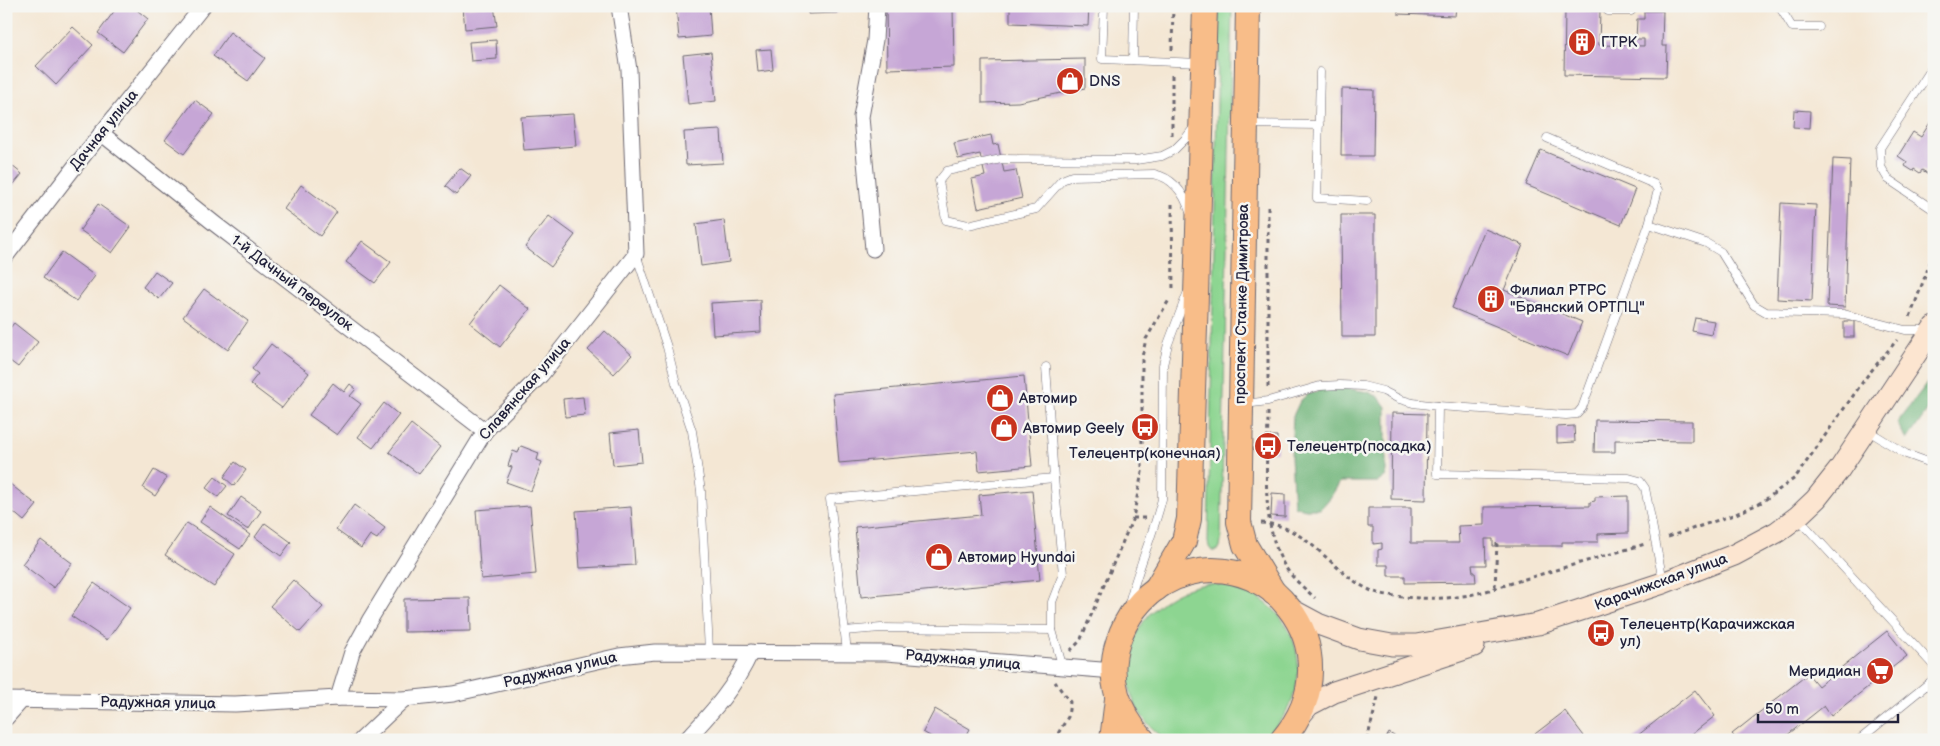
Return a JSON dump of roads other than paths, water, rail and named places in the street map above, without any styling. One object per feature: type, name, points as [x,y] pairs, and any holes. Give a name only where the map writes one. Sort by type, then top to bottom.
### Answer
[{"type":"main road","points":[[1156,589],[1184,541],[1189,519],[1205,6]]},
{"type":"main road","name":"проспект Станке Димитрова","points":[[1248,6],[1239,522],[1245,545],[1282,601],[1299,622],[1306,637],[1311,669],[1308,692],[1299,716],[1282,740]]},
{"type":"main road","name":"Карачижская улица","points":[[1282,601],[1338,633],[1392,646],[1416,645],[1538,624],[1663,583],[1734,555],[1777,532],[1816,499],[1839,470],[1933,329]]},
{"type":"main road","points":[[1112,740],[1117,697],[1114,671],[1116,646],[1122,630],[1136,607],[1156,589],[1171,580],[1188,574],[1206,571],[1224,572],[1259,582],[1282,601]]},
{"type":"main road","points":[[1299,716],[1309,705],[1334,692],[1397,673],[1538,624]]},
{"type":"main road","points":[[1117,697],[1123,713],[1143,740]]},
{"type":"street","name":"Дачная улица","points":[[6,256],[101,133],[203,6]]},
{"type":"street","points":[[619,6],[629,70],[636,254]]},
{"type":"street","points":[[873,249],[861,117],[875,40],[877,6]]},
{"type":"street","name":"1-й Дачный переулок","points":[[101,133],[215,224],[485,431]]},
{"type":"street","name":"Славянская улица","points":[[338,698],[352,652],[369,621],[485,431],[541,375],[636,254]]},
{"type":"street","name":"Радужная улица","points":[[6,700],[235,704],[338,698],[404,699],[471,690],[619,656],[656,652],[847,652],[1059,664],[1114,671]]},
{"type":"street","points":[[686,740],[722,701],[741,674],[751,652]]},
{"type":"street","points":[[361,740],[404,699]]},
{"type":"street","points":[[6,718],[22,700]]},
{"type":"lane","points":[[1104,6],[1102,59],[1204,63]]},
{"type":"lane","points":[[1133,60],[1134,6]]},
{"type":"lane","points":[[1602,6],[1608,10],[1631,11],[1636,6]]},
{"type":"lane","points":[[1780,6],[1792,27],[1820,27]]},
{"type":"lane","points":[[1934,65],[1880,148],[1881,167],[1888,179],[1934,210]]},
{"type":"lane","points":[[1320,72],[1317,198],[1367,201]]},
{"type":"lane","points":[[1198,235],[1188,207],[1178,188],[1171,181],[1154,174],[1072,176],[1062,180],[1036,209],[968,225],[946,220],[939,181],[947,171],[1001,159],[1136,160],[1162,156],[1174,150],[1186,138],[1203,114]]},
{"type":"lane","points":[[1246,123],[1319,126]]},
{"type":"lane","points":[[1240,405],[1268,401],[1320,386],[1340,385],[1363,386],[1413,403],[1566,415],[1577,414],[1582,408],[1649,224],[1658,190],[1654,184],[1547,138]]},
{"type":"lane","points":[[1649,224],[1706,243],[1721,252],[1754,305],[1766,312],[1844,314],[1905,330],[1933,329]]},
{"type":"lane","points":[[636,254],[667,347],[692,431],[701,491],[709,651]]},
{"type":"lane","points":[[1122,630],[1136,579],[1162,499],[1163,365],[1168,344],[1197,269]]},
{"type":"lane","points":[[1046,367],[1063,574],[1052,602],[1052,630],[1059,664]]},
{"type":"lane","points":[[1438,406],[1437,474],[1629,478],[1640,482],[1645,488],[1663,583]]},
{"type":"lane","points":[[1866,430],[1906,454],[1934,464]]},
{"type":"lane","points":[[847,652],[830,499],[1054,478]]},
{"type":"lane","points":[[1797,517],[1934,666]]},
{"type":"lane","points":[[844,631],[881,628],[1052,630]]},
{"type":"lane","points":[[1859,740],[1934,679]]},
{"type":"place","name":"ГТРК","points":[[1582,42]]},
{"type":"place","name":"DNS","points":[[1070,81]]},
{"type":"place","name":"Филиал РТРС \"Брянский ОРТПЦ\"","points":[[1491,299]]},
{"type":"place","name":"Автомир","points":[[1000,398]]},
{"type":"place","name":"Телецентр(конечная)","points":[[1145,427]]},
{"type":"place","name":"Автомир Geely","points":[[1004,428]]},
{"type":"place","name":"Телецентр(посадка)","points":[[1268,446]]},
{"type":"place","name":"Автомир Hyundai","points":[[939,557]]},
{"type":"place","name":"Телецентр(Карачижская ул)","points":[[1601,633]]},
{"type":"place","name":"Меридиан","points":[[1880,671]]}]
